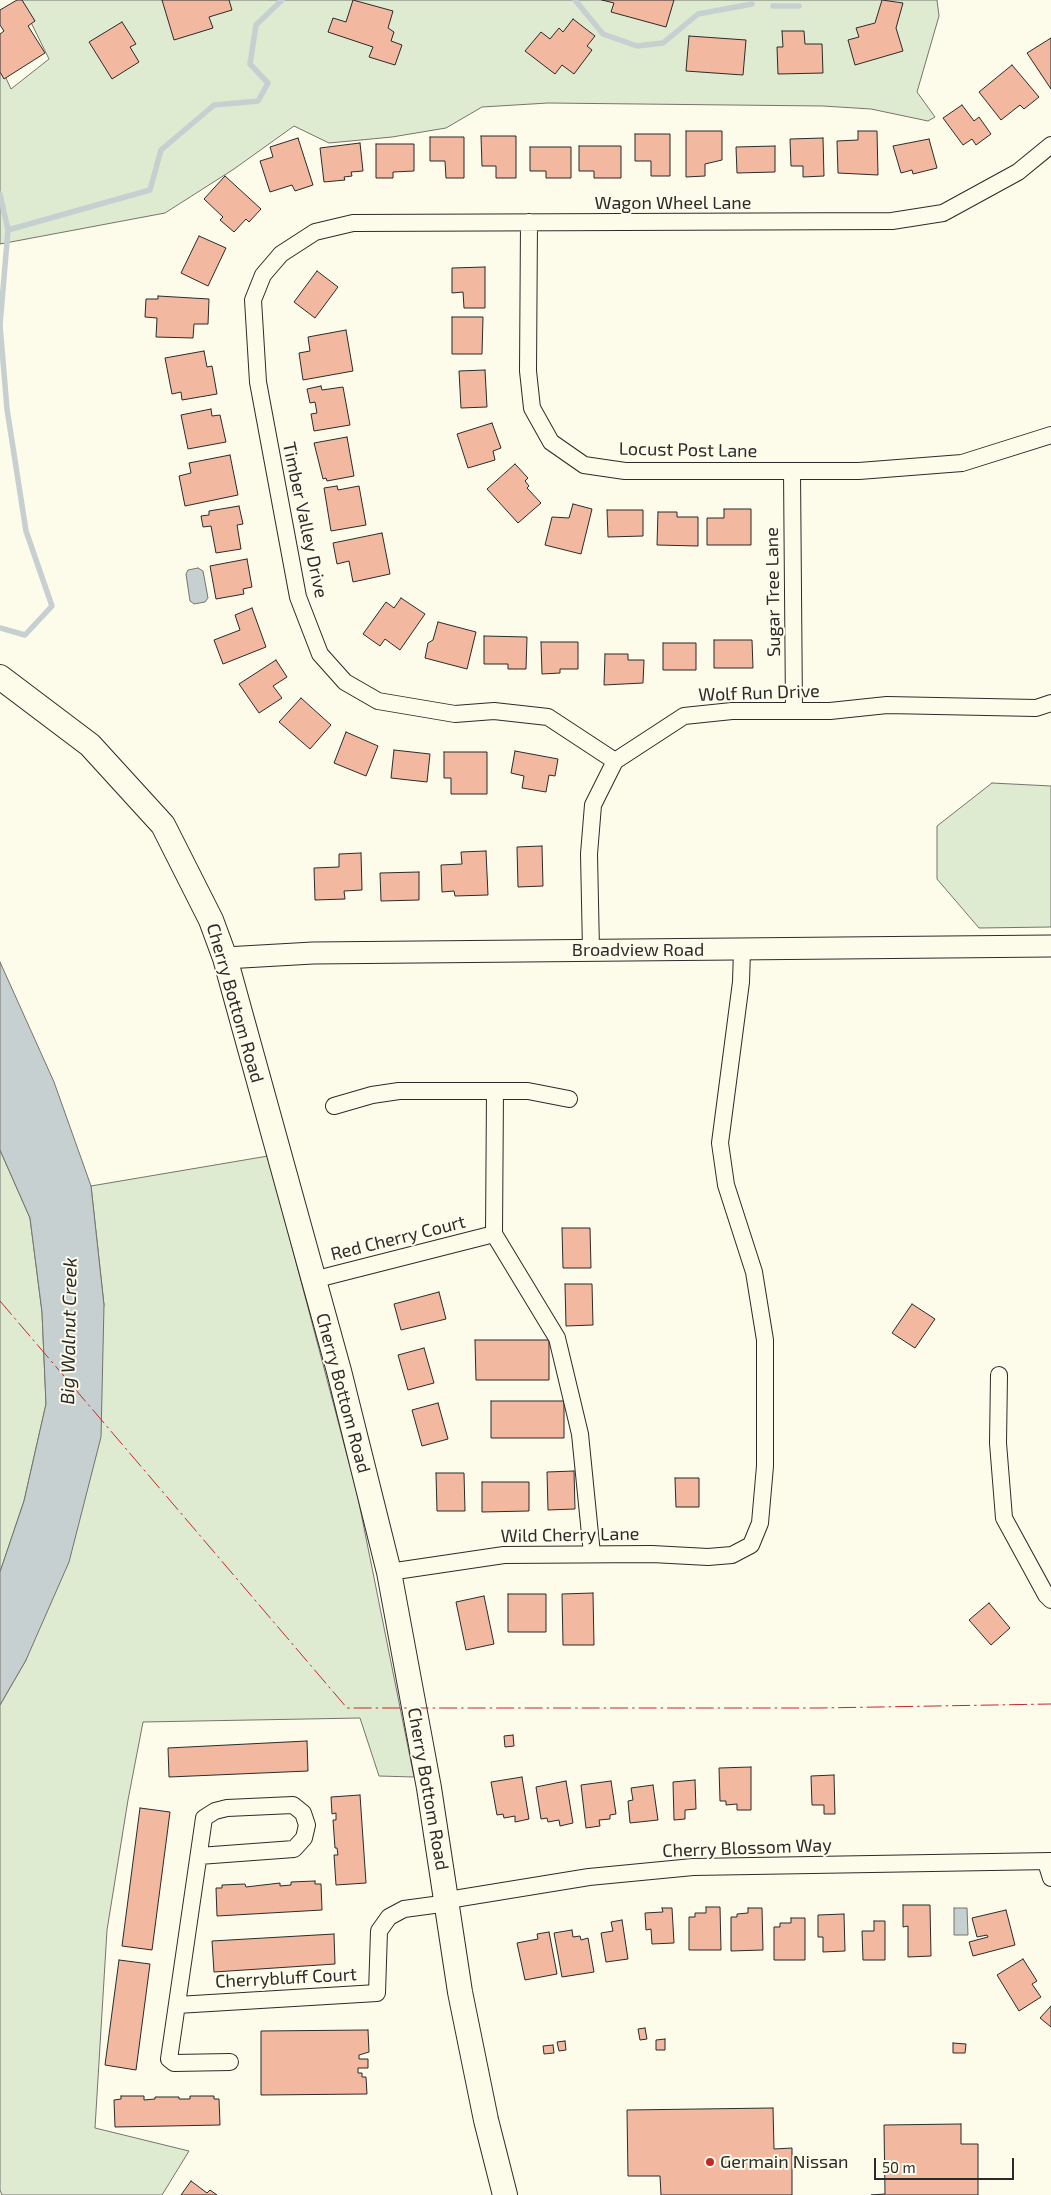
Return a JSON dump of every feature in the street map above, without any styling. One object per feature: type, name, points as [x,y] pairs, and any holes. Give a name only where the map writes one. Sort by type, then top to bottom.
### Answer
[{"type":"main road","name":"Cherry Bottom Road","points":[[0,677],[90,745],[163,825],[212,920],[225,958],[339,1371],[389,1572],[429,1788],[460,1992],[486,2120],[505,2195]]},
{"type":"street","name":"Wagon Wheel Lane","points":[[281,254],[315,232],[353,223],[529,222],[632,224],[900,220],[943,213],[1018,172],[1051,145]]},
{"type":"street","name":"Locust Post Lane","points":[[529,222],[528,371],[532,408],[551,442],[584,464],[625,471],[859,471],[962,463],[1051,435]]},
{"type":"street","name":"Timber Valley Drive","points":[[281,254],[264,275],[253,300],[258,382],[298,597],[320,654],[345,682],[378,701],[455,714],[494,711],[548,717],[615,760]]},
{"type":"street","name":"Sugar Tree Lane","points":[[792,472],[794,711]]},
{"type":"street","name":"Wolf Run Drive","points":[[615,760],[684,716],[732,711],[794,711],[887,705],[1036,708],[1051,703]]},
{"type":"street","points":[[592,950],[589,854],[593,805],[615,760]]},
{"type":"street","name":"Broadview Road","points":[[225,958],[313,953],[1051,946]]},
{"type":"street","name":"Wild Cherry Lane","points":[[389,1572],[504,1555],[652,1554],[708,1557],[732,1555],[751,1545],[760,1524],[765,1466],[765,1340],[754,1272],[726,1185],[720,1143],[741,982],[742,950]]},
{"type":"street","name":"Red Cherry Court","points":[[495,1090],[494,1234],[557,1338],[580,1434],[592,1554]]},
{"type":"street","points":[[334,1106],[372,1095],[399,1091],[528,1091],[569,1099]]},
{"type":"street","name":"Red Cherry Court","points":[[313,1280],[494,1234]]},
{"type":"street","points":[[999,1375],[998,1443],[1004,1518],[1046,1595],[1051,1600]]},
{"type":"street","points":[[199,1856],[294,1849],[304,1838],[307,1825],[303,1813],[293,1805],[221,1809],[204,1818],[170,2059],[174,2063],[230,2062]]},
{"type":"street","points":[[1049,1862],[1051,1878]]},
{"type":"street","name":"Cherry Blossom Way","points":[[447,1902],[589,1877],[693,1867],[1049,1862]]},
{"type":"street","name":"Cherrybluff Court","points":[[177,2005],[377,1993],[379,1931],[389,1917],[404,1909],[447,1902]]},
{"type":"green space","points":[[20,0],[937,0],[939,16],[917,92],[935,117],[928,121],[871,109],[823,106],[548,103],[482,107],[446,128],[392,137],[329,143],[294,126],[234,169],[165,213],[0,244],[0,65],[11,89],[49,59]]},
{"type":"green space","points":[[992,783],[1051,786],[1051,927],[979,928],[937,879],[937,826]]},
{"type":"green space","points":[[0,1150],[30,1218],[42,1312],[46,1404],[24,1501],[0,1572]]},
{"type":"green space","points":[[268,1156],[357,1493],[414,1777],[379,1776],[360,1718],[143,1722],[107,1930],[95,2128],[189,2151],[162,2195],[2,2195],[0,2190],[0,1705],[26,1660],[104,1305],[91,1186]]},
{"type":"water","points":[[198,568],[203,571],[208,598],[205,602],[194,604],[190,601],[186,574],[188,570]]},
{"type":"water","name":"Big Walnut Creek","points":[[0,962],[54,1082],[91,1186],[104,1305],[101,1437],[69,1562],[26,1660],[0,1705],[0,1572],[24,1501],[46,1404],[42,1312],[30,1218],[0,1150]]},
{"type":"water","points":[[954,1908],[967,1908],[968,1935],[954,1935]]},
{"type":"building","points":[[17,0],[22,0],[35,21],[28,26],[45,53],[4,79],[0,72],[0,34],[4,31],[0,25],[0,10]]},
{"type":"building","points":[[162,0],[229,0],[232,10],[209,17],[213,28],[174,40]]},
{"type":"building","points":[[353,0],[393,11],[388,28],[394,32],[391,41],[402,45],[395,65],[369,57],[373,47],[328,32],[333,18],[346,22]]},
{"type":"building","points":[[602,0],[674,0],[666,27],[611,12],[614,3]]},
{"type":"building","points":[[882,0],[903,3],[896,28],[903,51],[855,65],[848,40],[859,37],[856,28],[875,23]]},
{"type":"building","points":[[573,19],[595,36],[587,46],[592,50],[574,74],[562,65],[555,74],[525,51],[541,32],[550,39],[559,28],[563,32]]},
{"type":"building","points":[[122,22],[136,44],[130,47],[139,62],[112,79],[89,42]]},
{"type":"building","points":[[782,31],[804,31],[805,44],[822,44],[823,73],[778,74],[777,47],[783,47]]},
{"type":"building","points":[[689,36],[746,40],[743,75],[686,71]]},
{"type":"building","points":[[1051,38],[1051,89],[1027,53]]},
{"type":"building","points":[[1012,65],[1039,97],[1024,109],[1020,105],[1001,120],[979,92]]},
{"type":"building","points":[[962,105],[974,121],[979,117],[991,134],[976,145],[972,139],[963,145],[943,118]]},
{"type":"building","points":[[686,131],[722,131],[722,160],[705,164],[705,176],[686,177]]},
{"type":"building","points":[[858,131],[877,131],[878,175],[838,173],[837,141],[858,140]]},
{"type":"building","points":[[635,134],[670,134],[670,176],[651,176],[651,161],[635,161]]},
{"type":"building","points":[[481,136],[516,136],[516,178],[496,178],[496,166],[482,166]]},
{"type":"building","points":[[430,137],[464,137],[464,178],[446,178],[445,161],[430,161]]},
{"type":"building","points":[[298,138],[313,185],[295,191],[292,185],[270,192],[260,161],[273,157],[270,147]]},
{"type":"building","points":[[823,138],[824,176],[803,177],[803,166],[791,166],[790,139]]},
{"type":"building","points":[[929,139],[937,168],[913,174],[912,170],[901,173],[893,146]]},
{"type":"building","points":[[360,143],[363,171],[351,172],[352,176],[344,177],[345,180],[324,182],[320,148]]},
{"type":"building","points":[[376,144],[414,144],[414,171],[393,172],[393,178],[376,178]]},
{"type":"building","points":[[579,146],[621,146],[621,178],[594,178],[594,171],[579,171]]},
{"type":"building","points":[[775,146],[775,172],[737,173],[736,147]]},
{"type":"building","points":[[530,147],[571,147],[571,178],[546,178],[546,171],[530,171]]},
{"type":"building","points":[[225,176],[261,209],[249,222],[246,219],[234,232],[220,220],[223,217],[204,199]]},
{"type":"building","points":[[199,236],[226,248],[208,286],[181,273]]},
{"type":"building","points":[[485,267],[485,308],[464,308],[463,292],[452,293],[452,268]]},
{"type":"building","points":[[317,271],[338,287],[315,318],[294,302]]},
{"type":"building","points":[[158,296],[209,299],[208,324],[194,324],[193,338],[156,337],[157,318],[145,317],[146,299],[158,299]]},
{"type":"building","points":[[452,317],[483,317],[482,354],[452,354]]},
{"type":"building","points":[[346,330],[353,371],[303,380],[299,353],[310,351],[308,337]]},
{"type":"building","points":[[204,351],[207,367],[212,366],[217,394],[182,400],[181,392],[172,394],[165,358]]},
{"type":"building","points":[[485,370],[487,407],[461,408],[459,371]]},
{"type":"building","points":[[321,386],[322,390],[343,387],[350,425],[314,431],[311,414],[317,413],[315,402],[310,403],[307,389]]},
{"type":"building","points":[[211,409],[212,416],[220,415],[226,442],[188,449],[181,415]]},
{"type":"building","points":[[492,423],[501,448],[493,451],[495,460],[468,468],[457,434]]},
{"type":"building","points":[[347,437],[354,476],[327,481],[326,478],[323,479],[314,443]]},
{"type":"building","points":[[230,455],[238,495],[185,506],[179,476],[191,473],[189,463]]},
{"type":"building","points":[[515,464],[528,478],[525,481],[529,486],[527,488],[541,503],[518,523],[487,489]]},
{"type":"building","points":[[337,486],[338,490],[359,486],[366,525],[331,531],[324,488]]},
{"type":"building","points":[[573,504],[592,509],[581,554],[545,545],[552,517],[569,518]]},
{"type":"building","points":[[239,506],[243,524],[237,525],[241,549],[216,553],[211,526],[203,527],[201,516],[209,515],[209,511]]},
{"type":"building","points":[[724,509],[751,509],[751,545],[707,545],[707,518],[724,518]]},
{"type":"building","points":[[607,510],[643,510],[643,536],[608,537]]},
{"type":"building","points":[[658,512],[677,512],[677,517],[698,517],[698,546],[657,545]]},
{"type":"building","points":[[382,533],[390,574],[353,582],[349,561],[337,564],[333,543]]},
{"type":"building","points":[[247,559],[252,587],[243,589],[244,594],[216,599],[210,566]]},
{"type":"building","points":[[401,598],[425,614],[400,650],[385,639],[380,646],[363,634],[386,602],[394,608]]},
{"type":"building","points":[[252,608],[266,647],[223,664],[214,640],[240,630],[235,615]]},
{"type":"building","points":[[438,622],[476,632],[467,669],[425,658],[428,643],[433,640]]},
{"type":"building","points":[[484,636],[527,637],[526,669],[508,669],[508,664],[484,664]]},
{"type":"building","points":[[714,640],[752,640],[753,668],[714,668]]},
{"type":"building","points":[[541,642],[578,642],[578,669],[560,669],[560,673],[542,674]]},
{"type":"building","points":[[663,643],[696,643],[696,670],[663,670]]},
{"type":"building","points":[[605,654],[628,654],[628,660],[644,660],[643,683],[604,685]]},
{"type":"building","points":[[276,660],[287,677],[273,686],[282,698],[259,713],[239,684]]},
{"type":"building","points":[[301,698],[331,725],[310,749],[279,722]]},
{"type":"building","points":[[346,732],[378,746],[366,776],[334,763]]},
{"type":"building","points":[[394,750],[430,754],[427,782],[391,778]]},
{"type":"building","points":[[515,751],[558,759],[555,776],[549,775],[546,792],[522,788],[524,776],[511,773]]},
{"type":"building","points":[[444,752],[487,752],[487,794],[451,794],[451,778],[444,778]]},
{"type":"building","points":[[542,846],[543,886],[518,887],[517,847]]},
{"type":"building","points":[[486,851],[488,895],[455,896],[454,891],[442,892],[441,865],[462,864],[461,852]]},
{"type":"building","points":[[361,853],[362,890],[344,891],[345,899],[315,900],[314,868],[339,867],[339,854]]},
{"type":"building","points":[[419,872],[419,900],[381,901],[380,873]]},
{"type":"building","points":[[562,1228],[590,1228],[591,1268],[563,1268]]},
{"type":"building","points":[[565,1284],[592,1284],[593,1325],[566,1326]]},
{"type":"building","points":[[439,1292],[446,1319],[401,1330],[394,1304]]},
{"type":"building","points":[[912,1304],[935,1319],[915,1348],[892,1333]]},
{"type":"building","points":[[475,1340],[549,1340],[549,1380],[476,1380]]},
{"type":"building","points":[[424,1348],[434,1383],[408,1390],[398,1355]]},
{"type":"building","points":[[491,1401],[564,1401],[564,1438],[491,1438]]},
{"type":"building","points":[[438,1403],[448,1439],[422,1446],[412,1410]]},
{"type":"building","points":[[574,1471],[575,1509],[548,1510],[547,1472]]},
{"type":"building","points":[[436,1473],[464,1473],[465,1511],[437,1511]]},
{"type":"building","points":[[675,1478],[699,1478],[699,1507],[676,1507]]},
{"type":"building","points":[[482,1482],[529,1482],[529,1511],[482,1512]]},
{"type":"building","points":[[593,1593],[594,1645],[563,1645],[562,1594]]},
{"type":"building","points":[[508,1594],[546,1594],[546,1632],[508,1632]]},
{"type":"building","points":[[484,1596],[494,1644],[466,1650],[456,1602]]},
{"type":"building","points":[[989,1603],[1010,1628],[991,1645],[969,1620]]},
{"type":"building","points":[[513,1735],[514,1746],[505,1747],[504,1736]]},
{"type":"building","points":[[307,1741],[308,1771],[169,1777],[168,1748]]},
{"type":"building","points":[[751,1767],[751,1810],[737,1810],[737,1804],[726,1805],[726,1801],[720,1801],[719,1768]]},
{"type":"building","points":[[834,1775],[835,1814],[824,1814],[824,1805],[812,1805],[811,1776]]},
{"type":"building","points":[[522,1777],[529,1819],[515,1822],[515,1816],[504,1818],[503,1814],[497,1815],[491,1782]]},
{"type":"building","points":[[695,1780],[696,1809],[685,1810],[685,1819],[674,1820],[673,1782]]},
{"type":"building","points":[[566,1781],[573,1823],[560,1826],[559,1820],[548,1822],[547,1818],[541,1819],[536,1787]]},
{"type":"building","points":[[611,1781],[616,1814],[610,1815],[610,1819],[599,1820],[600,1826],[586,1828],[581,1785]]},
{"type":"building","points":[[653,1785],[658,1820],[630,1823],[628,1801],[633,1800],[631,1788]]},
{"type":"building","points":[[360,1795],[366,1883],[336,1885],[334,1855],[338,1855],[337,1848],[335,1848],[333,1820],[336,1820],[336,1813],[332,1814],[331,1797]]},
{"type":"building","points":[[140,1808],[170,1812],[152,1950],[122,1946]]},
{"type":"building","points":[[315,1881],[315,1884],[321,1884],[322,1910],[217,1916],[216,1888],[222,1888],[222,1885],[245,1884],[246,1887],[280,1883],[280,1886],[291,1885],[291,1882]]},
{"type":"building","points":[[903,1905],[930,1905],[931,1956],[908,1957],[908,1926],[903,1927]]},
{"type":"building","points":[[706,1907],[720,1907],[721,1950],[689,1950],[689,1917],[695,1917],[695,1913],[706,1913]]},
{"type":"building","points":[[662,1908],[672,1908],[674,1943],[652,1944],[651,1929],[646,1930],[645,1913],[663,1912]]},
{"type":"building","points":[[748,1908],[762,1908],[763,1950],[731,1951],[731,1917],[737,1917],[737,1914],[748,1913]]},
{"type":"building","points":[[1006,1910],[1015,1945],[973,1956],[969,1942],[988,1937],[987,1935],[977,1937],[972,1918]]},
{"type":"building","points":[[844,1914],[845,1951],[823,1952],[823,1937],[818,1937],[818,1915]]},
{"type":"building","points":[[791,1918],[805,1918],[805,1960],[774,1960],[774,1927],[780,1927],[780,1923],[791,1923]]},
{"type":"building","points":[[622,1920],[628,1959],[606,1962],[601,1933],[613,1931],[611,1922]]},
{"type":"building","points":[[874,1921],[885,1921],[885,1960],[863,1960],[862,1931],[874,1931]]},
{"type":"building","points":[[572,1930],[573,1937],[580,1936],[581,1940],[588,1938],[594,1972],[562,1977],[554,1933]]},
{"type":"building","points":[[549,1932],[557,1974],[525,1980],[517,1943],[538,1939],[537,1934]]},
{"type":"building","points":[[334,1934],[335,1964],[214,1972],[212,1941]]},
{"type":"building","points":[[1023,1959],[1037,1981],[1032,1984],[1041,1997],[1019,2011],[997,1975]]},
{"type":"building","points":[[119,1960],[150,1964],[136,2070],[105,2065]]},
{"type":"building","points":[[1051,2006],[1051,2027],[1040,2018]]},
{"type":"building","points":[[645,2028],[647,2039],[640,2040],[638,2029]]},
{"type":"building","points":[[368,2030],[369,2052],[359,2055],[359,2059],[368,2059],[368,2068],[358,2068],[358,2073],[362,2073],[362,2077],[366,2077],[367,2094],[261,2095],[261,2031]]},
{"type":"building","points":[[665,2039],[665,2050],[656,2050],[656,2040]]},
{"type":"building","points":[[565,2041],[566,2050],[559,2051],[557,2042]]},
{"type":"building","points":[[953,2043],[966,2044],[965,2053],[953,2053]]},
{"type":"building","points":[[553,2045],[554,2053],[544,2054],[543,2046]]},
{"type":"building","points":[[121,2096],[144,2096],[144,2100],[155,2099],[155,2097],[190,2099],[190,2096],[214,2096],[214,2099],[219,2099],[220,2125],[115,2127],[114,2100],[121,2099]]},
{"type":"building","name":"Germain Nissan","points":[[773,2108],[774,2149],[792,2148],[792,2195],[661,2195],[660,2176],[628,2176],[627,2110]]},
{"type":"building","points":[[961,2124],[961,2144],[978,2144],[978,2195],[871,2195],[885,2194],[884,2125]]},
{"type":"building","points":[[191,2181],[207,2193],[210,2190],[217,2195],[181,2195]]},
{"type":"waterway","points":[[8,230],[150,190],[161,150],[214,105],[258,101],[268,83],[250,64],[256,25],[282,0]]},
{"type":"waterway","points":[[575,0],[603,34],[637,46],[663,43],[698,14],[752,4]]},
{"type":"waterway","points":[[773,6],[799,6]]},
{"type":"waterway","points":[[0,194],[8,230],[0,325],[7,409],[26,531],[52,606],[25,635],[0,628]]},
{"type":"power","points":[[0,1301],[347,1708],[820,1708],[1051,1704]]},
{"type":"place","name":"Germain Nissan","points":[[710,2162]]}]
